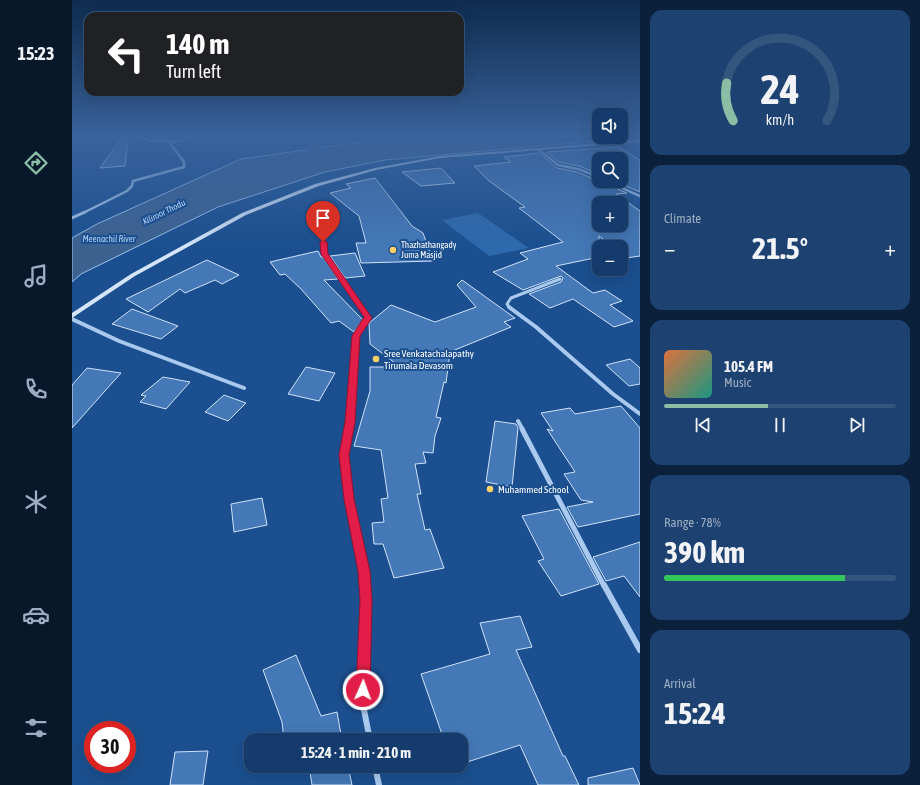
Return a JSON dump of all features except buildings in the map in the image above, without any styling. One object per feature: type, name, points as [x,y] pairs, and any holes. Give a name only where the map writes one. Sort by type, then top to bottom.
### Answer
[{"type":"main road","points":[[72,316],[133,275],[244,214],[317,184],[356,174]]},
{"type":"street","points":[[72,218],[127,191],[132,186],[133,181],[160,174]]},
{"type":"street","points":[[622,188],[640,196]]},
{"type":"street","points":[[328,216],[322,230],[325,254],[368,318],[356,336],[350,422],[344,455],[349,499],[364,571],[366,600],[363,705],[369,733]]},
{"type":"street","points":[[560,279],[511,298],[507,304],[511,310],[536,326],[570,358],[640,414]]},
{"type":"street","points":[[72,319],[119,340],[244,388]]},
{"type":"street","points":[[518,421],[588,557],[640,650]]},
{"type":"street","points":[[376,773],[379,785]]},
{"type":"shaded area","points":[[478,213],[529,248],[489,256],[442,220]]},
{"type":"water","points":[[209,174],[320,174],[218,207],[81,274],[72,282],[72,238],[97,224]]},
{"type":"place","name":"Thazhathangady Juma Masjid","points":[[393,250]]},
{"type":"place","name":"Sree Venkatachalapathy Tirumala Devasom","points":[[376,359]]},
{"type":"place","name":"Muhammed School","points":[[490,489]]},
{"type":"route","points":[[323,242],[325,254],[367,314],[368,318],[356,336],[350,422],[344,455],[349,499],[364,571],[366,600],[363,690]]},
{"type":"water label","name":"Kiliroor Thodu","points":[[164,212]]},
{"type":"water label","name":"Meenachil River","points":[[109,239]]}]
